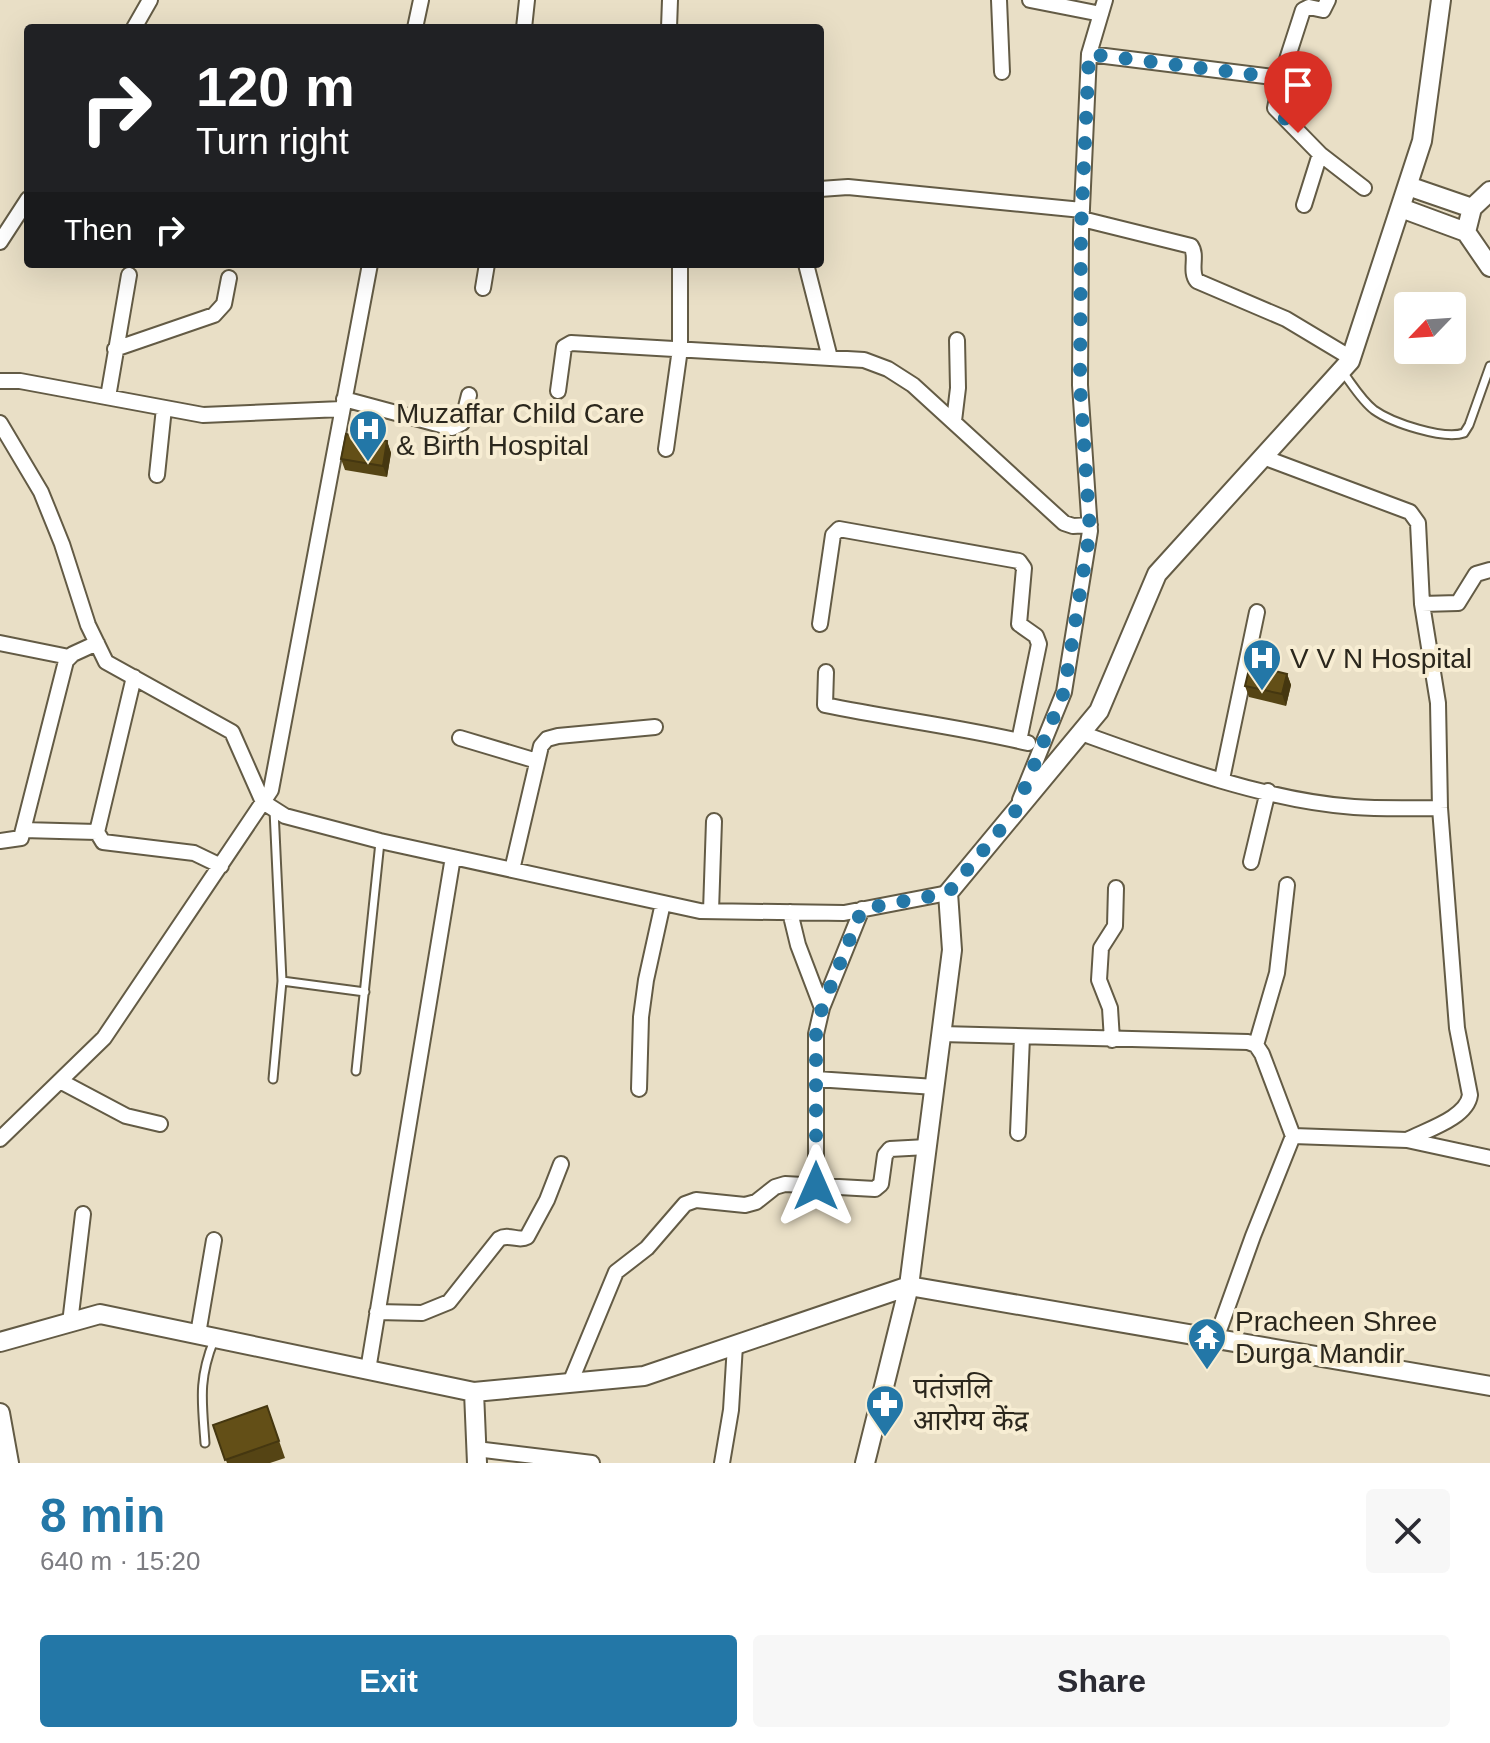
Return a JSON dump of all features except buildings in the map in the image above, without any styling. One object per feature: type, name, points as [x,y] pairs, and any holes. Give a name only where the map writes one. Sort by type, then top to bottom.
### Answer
[{"type":"street","points":[[416,24],[421,0]]},
{"type":"street","points":[[524,24],[527,0]]},
{"type":"street","points":[[669,24],[670,0]]},
{"type":"street","points":[[999,0],[1002,72]]},
{"type":"street","points":[[1015,812],[1064,692],[1090,525],[1080,385],[1082,214],[1089,54],[1103,7],[1030,0]]},
{"type":"street","points":[[1328,0],[1323,10],[1309,7],[1303,10],[1281,78],[1275,108],[1320,154],[1364,188]]},
{"type":"street","points":[[0,423],[41,492],[62,544],[88,625],[106,662],[232,732],[269,806],[285,816],[380,841],[700,911],[844,913],[948,893],[1099,711],[1157,574],[1346,364],[1422,141],[1441,0]]},
{"type":"street","points":[[136,24],[148,1]]},
{"type":"street","points":[[1089,54],[1281,78]]},
{"type":"street","points":[[1304,205],[1320,154]]},
{"type":"street","points":[[1408,186],[1472,208]]},
{"type":"street","points":[[824,189],[848,187],[1082,214],[1191,246],[1194,250],[1193,276],[1197,281],[1286,319],[1346,364]]},
{"type":"street","points":[[1466,232],[1472,208],[1490,191]]},
{"type":"street","points":[[0,242],[24,205]]},
{"type":"street","points":[[1401,208],[1466,232],[1490,267]]},
{"type":"street","points":[[0,1139],[104,1038],[221,866],[269,806],[369,268]]},
{"type":"street","points":[[483,288],[486,268]]},
{"type":"street","points":[[666,449],[680,349],[680,268]]},
{"type":"street","points":[[807,268],[830,358]]},
{"type":"street","points":[[108,397],[129,275]]},
{"type":"street","points":[[115,349],[214,315],[224,304],[229,278]]},
{"type":"street","points":[[954,421],[958,388],[957,340]]},
{"type":"street","points":[[558,391],[564,347],[571,343],[864,360],[888,369],[913,385],[1064,523],[1090,525]]},
{"type":"street","points":[[0,381],[20,381],[203,415],[235,415],[343,404],[452,428],[462,423],[469,395]]},
{"type":"street","points":[[157,475],[164,408]]},
{"type":"street","points":[[1263,457],[1410,512],[1418,523],[1422,604],[1438,703],[1440,808],[1457,1028],[1470,1095],[1469,1104],[1461,1112],[1407,1140]]},
{"type":"street","points":[[820,624],[833,535],[839,529],[1019,561],[1024,568],[1019,624],[1036,636],[1039,644],[1019,741]]},
{"type":"street","points":[[1422,604],[1458,603],[1476,574],[1490,570]]},
{"type":"street","points":[[1222,779],[1257,612]]},
{"type":"street","points":[[0,643],[69,657],[97,643]]},
{"type":"street","points":[[0,841],[21,838],[69,657]]},
{"type":"street","points":[[826,672],[825,705],[894,719],[969,729],[1042,747]]},
{"type":"street","points":[[134,677],[97,832],[103,842],[194,853],[221,866]]},
{"type":"street","points":[[512,870],[541,746],[547,739],[655,727]]},
{"type":"street","points":[[1081,733],[1176,767],[1268,791],[1352,807],[1440,808]]},
{"type":"street","points":[[460,738],[537,761]]},
{"type":"street","points":[[1251,862],[1268,791]]},
{"type":"street","points":[[711,911],[714,821]]},
{"type":"street","points":[[23,830],[97,832]]},
{"type":"street","points":[[368,1370],[453,857]]},
{"type":"street","points":[[1256,1045],[1277,973],[1287,885]]},
{"type":"street","points":[[1112,1040],[1110,1008],[1099,980],[1101,948],[1115,926],[1116,888]]},
{"type":"street","points":[[865,1463],[909,1286],[952,950],[948,893]]},
{"type":"street","points":[[639,1089],[641,1017],[663,903]]},
{"type":"street","points":[[816,1186],[816,1034],[822,1008],[862,909]]},
{"type":"street","points":[[790,912],[798,945],[822,1008]]},
{"type":"street","points":[[941,1034],[1248,1042],[1256,1045],[1293,1136],[1216,1339]]},
{"type":"street","points":[[1018,1133],[1022,1037]]},
{"type":"street","points":[[816,1079],[935,1087]]},
{"type":"street","points":[[60,1081],[126,1116],[160,1124]]},
{"type":"street","points":[[1293,1136],[1407,1140],[1490,1158]]},
{"type":"street","points":[[570,1383],[616,1272],[647,1248],[685,1204],[696,1200],[745,1205],[756,1202],[775,1187],[785,1184],[875,1189],[881,1184],[887,1151],[894,1147],[927,1147]]},
{"type":"street","points":[[377,1312],[422,1313],[449,1302],[499,1239],[506,1236],[527,1237],[547,1200],[561,1164]]},
{"type":"street","points":[[70,1323],[83,1214]]},
{"type":"street","points":[[206,1336],[214,1240]]},
{"type":"street","points":[[0,1342],[100,1314],[474,1392],[644,1376],[909,1286],[1490,1386]]},
{"type":"street","points":[[722,1463],[731,1410],[735,1345]]},
{"type":"street","points":[[474,1392],[476,1456],[592,1463]]},
{"type":"street","points":[[0,1413],[9,1463]]},
{"type":"lane","points":[[1346,364],[1361,397],[1375,411],[1397,422],[1447,436],[1464,433],[1469,425],[1490,366]]},
{"type":"lane","points":[[269,806],[282,981],[273,1079]]},
{"type":"lane","points":[[356,1071],[380,841]]},
{"type":"lane","points":[[282,981],[365,992]]},
{"type":"lane","points":[[205,1443],[201,1386],[206,1336]]},
{"type":"place","name":"Muzaffar Child Care & Birth Hospital","points":[[368,463]]},
{"type":"place","name":"V V N Hospital","points":[[1262,692]]},
{"type":"place","name":"Pracheen Shree Durga Mandir","points":[[1207,1371]]},
{"type":"place","name":"पतंजलि आरोग्य केंद्र","points":[[885,1438]]},
{"type":"route","points":[[816,1186],[816,1034],[822,1008],[862,909],[948,893],[1015,812],[1064,692],[1090,531],[1080,385],[1081,230],[1089,54],[1281,78],[1275,108],[1298,133]]}]
